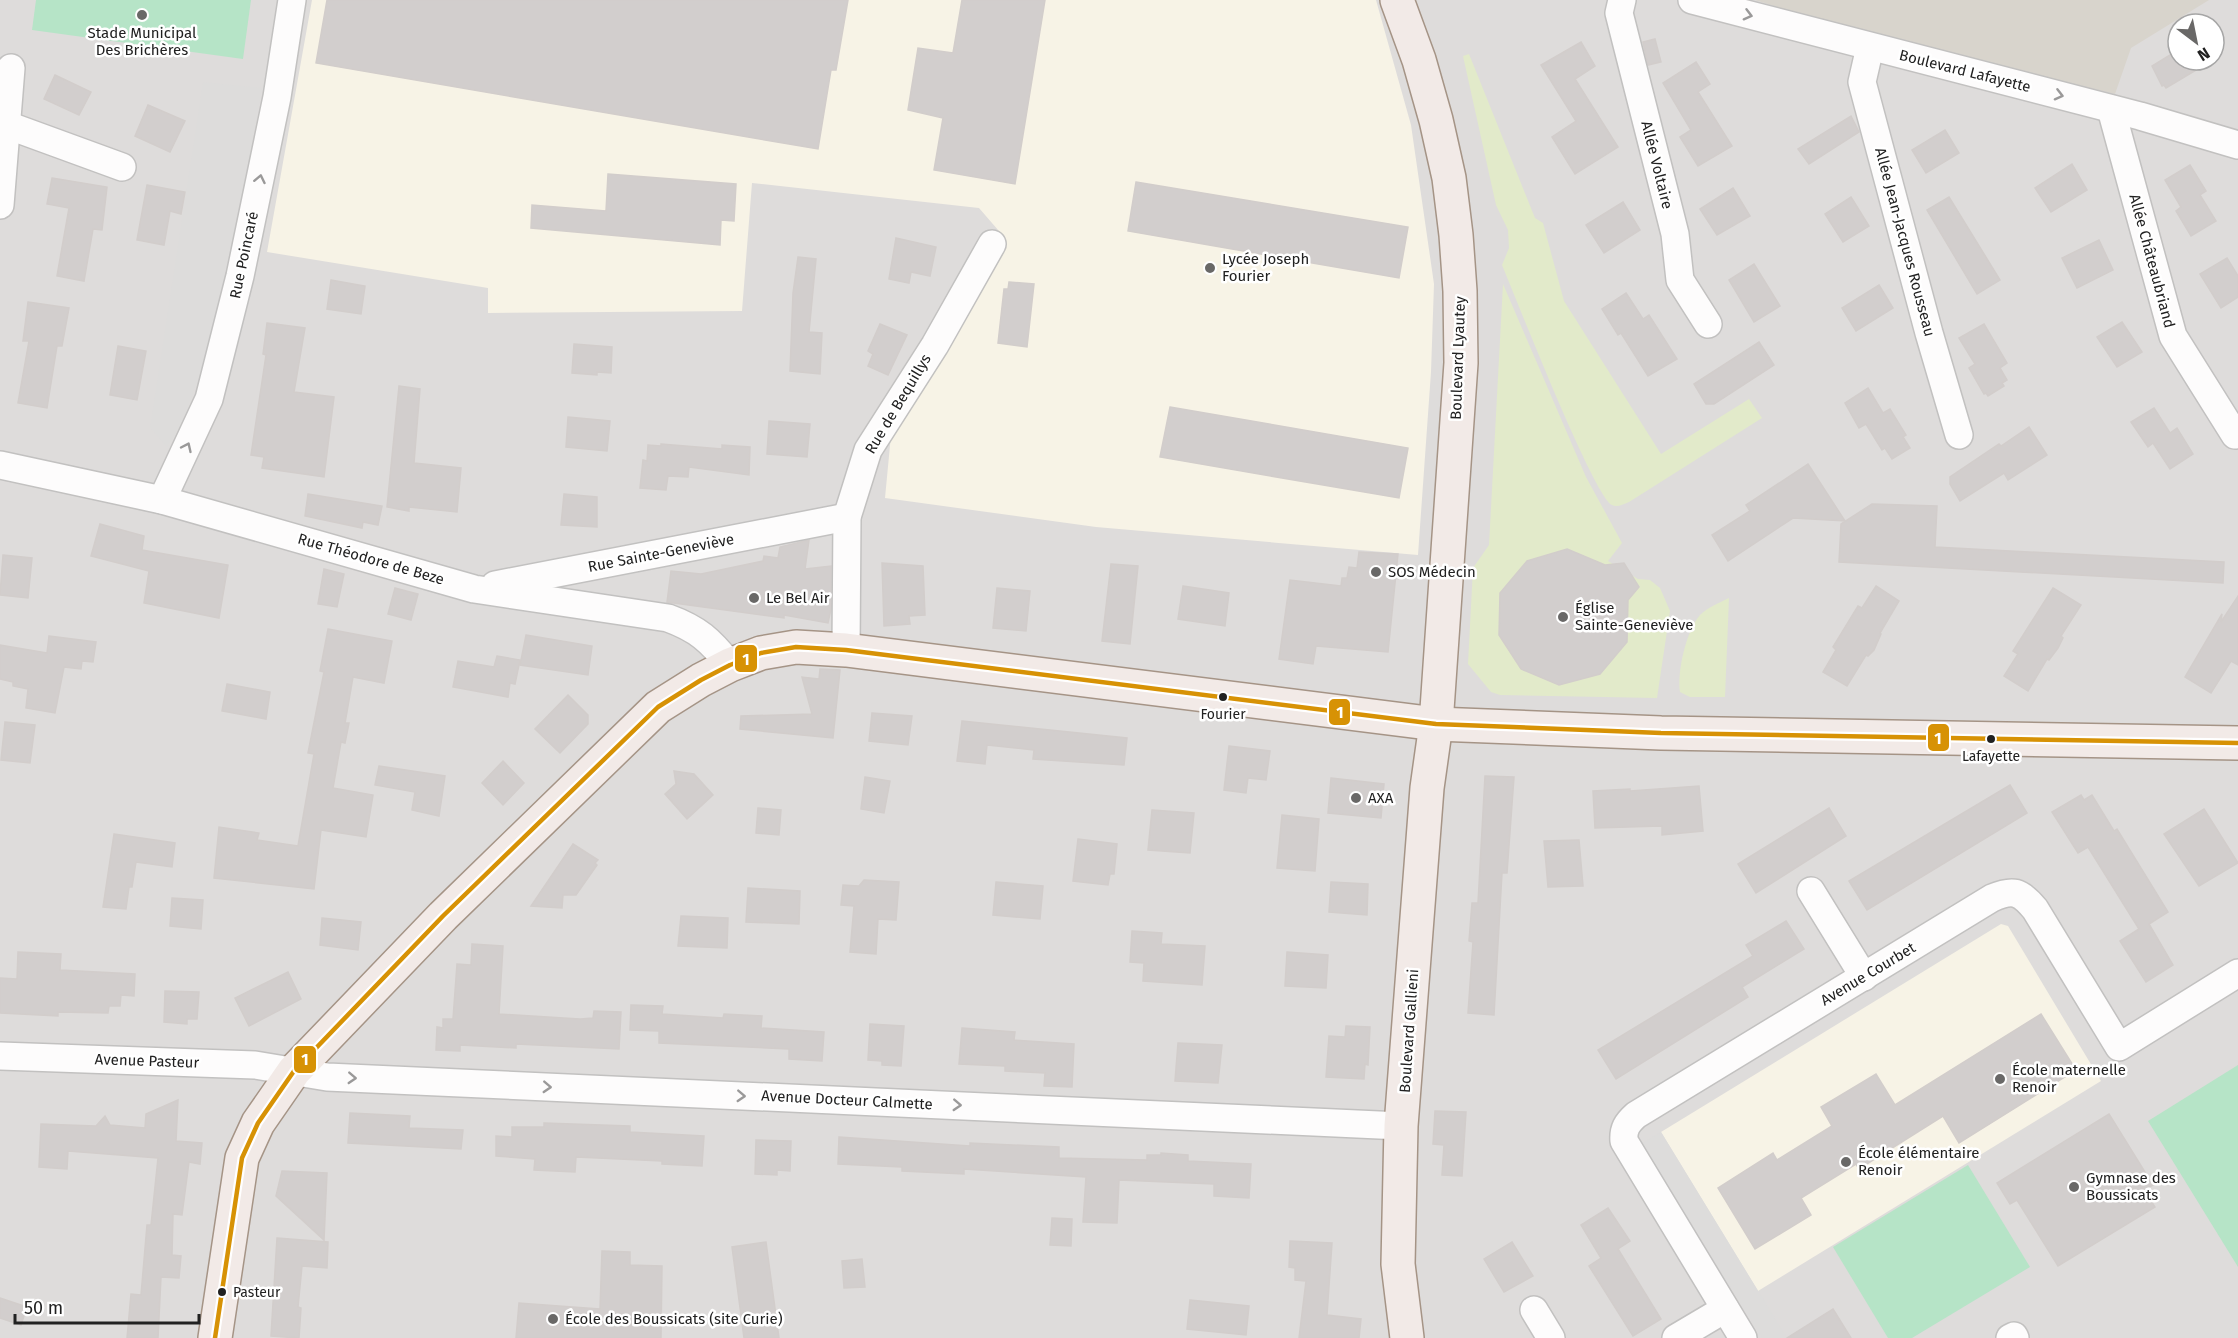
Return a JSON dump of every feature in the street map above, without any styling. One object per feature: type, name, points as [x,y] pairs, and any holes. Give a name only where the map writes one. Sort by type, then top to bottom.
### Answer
[{"type":"main road","name":"Boulevard Lyautey","points":[[1397,0],[1419,60],[1449,178],[1460,291],[1461,363],[1436,724]]},
{"type":"main road","points":[[215,1338],[242,1158],[258,1123],[294,1071],[450,909],[658,707],[690,686],[730,665],[761,653],[796,647],[846,650],[1436,724],[1661,733],[2238,743]]},
{"type":"main road","name":"Boulevard Gallieni","points":[[1407,1338],[1398,1264],[1401,1125],[1427,788],[1436,724]]},
{"type":"street","name":"Rue Poincaré","points":[[162,500],[209,399],[240,276],[277,97],[292,0]]},
{"type":"street","name":"Allée Voltaire","points":[[1623,0],[1618,12],[1675,234],[1680,280],[1708,324]]},
{"type":"street","name":"Boulevard Lafayette","points":[[1692,0],[2111,109],[2238,145]]},
{"type":"street","name":"Allée Jean-Jacques Rousseau","points":[[1870,47],[1862,82],[1929,333],[1959,435]]},
{"type":"street","points":[[0,205],[11,68]]},
{"type":"street","name":"Allée Châteaubriand","points":[[2111,109],[2173,336],[2235,435]]},
{"type":"street","points":[[7,124],[122,167]]},
{"type":"street","name":"Rue de Bequillys","points":[[846,650],[847,517],[868,450],[935,345],[992,244]]},
{"type":"street","name":"Rue Théodore de Beze","points":[[0,465],[162,500],[474,589],[668,618],[690,626],[713,645],[730,665]]},
{"type":"street","name":"Rue Sainte-Geneviève","points":[[474,589],[847,517]]},
{"type":"street","points":[[1811,891],[1864,977]]},
{"type":"street","name":"Avenue Courbet","points":[[1743,1338],[1624,1141],[1623,1132],[1636,1115],[1992,898],[2004,893],[2016,893],[2026,899],[2035,909],[2119,1047],[2238,973]]},
{"type":"street","name":"Avenue Pasteur","points":[[0,1056],[255,1065],[294,1071]]},
{"type":"street","name":"Avenue Docteur Calmette","points":[[294,1071],[327,1077],[1401,1125]]},
{"type":"street","points":[[1676,1338],[1725,1309]]},
{"type":"street","points":[[1534,1310],[1551,1338]]},
{"type":"street","points":[[2010,1338],[2014,1336],[2015,1338]]},
{"type":"shaded area","points":[[0,0],[2238,0],[2238,1338],[0,1338]]},
{"type":"shaded area","name":"Lycée Joseph Fourier","points":[[312,0],[1376,0],[1411,125],[1434,284],[1431,372],[1418,555],[1096,527],[885,498],[891,435],[1005,238],[979,208],[752,183],[742,311],[488,313],[488,288],[267,252]]},
{"type":"shaded area","points":[[1755,0],[2209,0],[2190,12],[2166,12],[2166,26],[2131,48],[2115,94],[1854,31]]},
{"type":"shaded area","points":[[203,82],[262,88],[236,236],[204,362],[183,421],[167,447],[150,428]]},
{"type":"shaded area","points":[[2001,924],[2008,926],[2101,1081],[1758,1291],[1661,1132]]},
{"type":"shaded area","points":[[1661,1132],[1787,1338],[1762,1338],[1641,1144]]},
{"type":"green space","name":"Stade Municipal Des Brichères","points":[[36,0],[251,0],[243,59],[32,30]]},
{"type":"green space","points":[[1469,54],[1535,218],[1543,223],[1564,301],[1661,454],[1749,399],[1762,418],[1623,505],[1612,505],[1602,493],[1589,468],[1555,394],[1502,265],[1509,248],[1508,230],[1496,205],[1463,56]]},
{"type":"green space","points":[[1503,284],[1586,477],[1622,543],[1608,561],[1638,579],[1650,580],[1660,588],[1670,611],[1657,698],[1500,695],[1491,692],[1468,664],[1473,568],[1489,545]]},
{"type":"green space","points":[[1729,598],[1725,697],[1690,697],[1680,692],[1679,684],[1687,641],[1700,615]]},
{"type":"green space","points":[[2238,1065],[2238,1267],[2148,1121]]},
{"type":"green space","points":[[1968,1165],[2030,1267],[1912,1338],[1888,1338],[1833,1247]]},
{"type":"building","points":[[327,0],[848,0],[836,70],[831,70],[818,149],[316,63]]},
{"type":"building","points":[[962,0],[1045,0],[1015,184],[934,170],[943,118],[908,110],[918,48],[953,53]]},
{"type":"building","points":[[1655,39],[1661,62],[1648,65],[1643,42]]},
{"type":"building","points":[[1581,42],[1595,66],[1575,79],[1618,147],[1575,174],[1552,137],[1576,121],[1541,65]]},
{"type":"building","points":[[2166,57],[2166,72],[2193,72],[2166,88],[2162,86],[2152,66]]},
{"type":"building","points":[[1696,62],[1710,84],[1698,92],[1732,146],[1698,166],[1680,137],[1691,130],[1663,83]]},
{"type":"building","points":[[55,75],[91,92],[79,115],[44,99]]},
{"type":"building","points":[[148,105],[185,121],[170,152],[135,136]]},
{"type":"building","points":[[1851,116],[1859,132],[1809,164],[1798,149]]},
{"type":"building","points":[[1945,130],[1959,153],[1926,173],[1912,150]]},
{"type":"building","points":[[2072,164],[2087,190],[2051,212],[2035,188]]},
{"type":"building","points":[[2190,165],[2206,191],[2200,195],[2216,221],[2191,236],[2176,211],[2181,207],[2165,180]]},
{"type":"building","points":[[608,174],[736,184],[734,221],[721,220],[720,245],[531,228],[532,205],[606,211]]},
{"type":"building","points":[[52,178],[107,187],[102,230],[93,229],[84,281],[57,276],[69,208],[47,204]]},
{"type":"building","points":[[1136,182],[1408,227],[1399,278],[1128,231]]},
{"type":"building","points":[[147,185],[185,192],[181,214],[170,211],[164,245],[137,240]]},
{"type":"building","points":[[1733,188],[1750,216],[1717,235],[1700,209]]},
{"type":"building","points":[[1851,197],[1869,226],[1843,242],[1825,214]]},
{"type":"building","points":[[1949,197],[2000,280],[1977,294],[1927,210]]},
{"type":"building","points":[[1623,202],[1640,230],[1604,253],[1586,225]]},
{"type":"building","points":[[896,238],[936,247],[930,276],[911,272],[909,283],[889,279]]},
{"type":"building","points":[[2099,240],[2113,270],[2077,288],[2062,258]]},
{"type":"building","points":[[798,257],[816,259],[809,332],[822,333],[820,374],[790,371],[793,293]]},
{"type":"building","points":[[2227,258],[2238,276],[2238,297],[2221,308],[2200,274]]},
{"type":"building","points":[[1754,264],[1780,306],[1754,322],[1729,280]]},
{"type":"building","points":[[331,280],[365,286],[361,314],[327,309]]},
{"type":"building","points":[[1009,282],[1034,284],[1027,347],[998,343],[1004,289],[1008,289]]},
{"type":"building","points":[[1879,285],[1893,308],[1856,331],[1842,308]]},
{"type":"building","points":[[1626,293],[1643,319],[1649,315],[1677,359],[1648,376],[1621,333],[1618,335],[1602,309]]},
{"type":"building","points":[[28,302],[69,308],[62,346],[57,346],[47,408],[18,403],[29,341],[23,341]]},
{"type":"building","points":[[2122,322],[2142,352],[2117,367],[2097,337]]},
{"type":"building","points":[[267,323],[305,328],[294,392],[334,397],[324,477],[262,468],[264,457],[251,455],[266,355],[263,354]]},
{"type":"building","points":[[880,324],[907,335],[888,375],[868,366],[873,354],[868,351]]},
{"type":"building","points":[[1984,324],[2007,363],[2000,368],[2007,380],[2002,383],[2004,386],[1988,396],[1984,394],[1969,368],[1975,364],[1959,338]]},
{"type":"building","points":[[1759,342],[1774,365],[1714,404],[1706,404],[1694,384]]},
{"type":"building","points":[[574,344],[612,347],[611,373],[597,372],[597,375],[572,373]]},
{"type":"building","points":[[118,346],[146,351],[137,400],[110,395]]},
{"type":"building","points":[[399,386],[420,389],[414,463],[461,468],[457,512],[409,507],[409,511],[387,507]]},
{"type":"building","points":[[1868,388],[1883,413],[1890,409],[1906,435],[1903,437],[1910,448],[1892,459],[1885,448],[1882,450],[1866,424],[1859,428],[1845,403]]},
{"type":"building","points":[[1170,407],[1408,448],[1399,498],[1160,457]]},
{"type":"building","points":[[2154,408],[2170,433],[2177,428],[2193,454],[2170,469],[2153,443],[2148,447],[2131,422]]},
{"type":"building","points":[[568,417],[610,421],[607,451],[566,447]]},
{"type":"building","points":[[769,421],[810,424],[807,457],[767,454]]},
{"type":"building","points":[[2029,427],[2047,455],[2008,480],[2004,473],[1960,501],[1950,484],[1950,477]]},
{"type":"building","points":[[661,444],[722,449],[722,445],[750,447],[749,475],[689,467],[688,477],[668,476],[666,490],[640,488],[643,460],[647,461],[648,445],[661,446]]},
{"type":"building","points":[[1808,464],[1845,521],[1793,518],[1728,561],[1712,535],[1750,511],[1746,505]]},
{"type":"building","points":[[308,494],[382,506],[378,525],[363,522],[362,528],[305,516]]},
{"type":"building","points":[[564,494],[597,497],[597,527],[561,525]]},
{"type":"building","points":[[1872,504],[1937,506],[1935,547],[2224,562],[2223,583],[1839,562],[1841,524]]},
{"type":"building","points":[[100,524],[144,536],[142,550],[228,565],[219,618],[144,603],[149,571],[91,556]]},
{"type":"building","points":[[809,540],[805,569],[831,566],[831,609],[828,623],[784,615],[784,618],[667,602],[671,571],[701,574],[763,561],[764,556],[778,558],[780,547]]},
{"type":"building","name":"Église Sainte-Geneviève","points":[[1567,549],[1605,565],[1624,563],[1639,587],[1628,600],[1627,642],[1600,674],[1559,685],[1521,669],[1499,635],[1500,593],[1527,561]]},
{"type":"building","points":[[1359,552],[1398,554],[1388,652],[1316,646],[1313,664],[1279,659],[1290,580],[1341,586],[1342,578],[1347,578],[1349,567],[1357,568]]},
{"type":"building","points":[[3,555],[32,558],[28,598],[0,595]]},
{"type":"building","points":[[882,563],[923,566],[925,615],[909,616],[910,624],[884,626]]},
{"type":"building","points":[[1111,564],[1138,566],[1130,644],[1102,641]]},
{"type":"building","points":[[324,569],[344,574],[337,607],[318,604]]},
{"type":"building","points":[[1183,586],[1229,593],[1225,626],[1178,619]]},
{"type":"building","points":[[1876,586],[1899,601],[1880,633],[1874,650],[1868,656],[1866,655],[1847,686],[1823,672],[1836,650],[1833,647],[1858,606],[1862,608]]},
{"type":"building","points":[[395,588],[418,594],[411,620],[388,614]]},
{"type":"building","points":[[997,588],[1030,591],[1026,631],[993,628]]},
{"type":"building","points":[[2053,588],[2081,605],[2061,636],[2063,638],[2058,648],[2049,660],[2047,659],[2028,691],[2004,676],[2018,654],[2013,651]]},
{"type":"building","points":[[2238,596],[2238,665],[2231,661],[2211,693],[2185,677],[2222,614],[2221,622]]},
{"type":"building","points":[[328,629],[392,641],[384,683],[353,677],[345,723],[349,723],[345,743],[341,742],[333,788],[373,795],[366,837],[321,830],[314,889],[214,878],[219,827],[259,833],[257,840],[298,846],[314,754],[308,753],[324,672],[320,671]]},
{"type":"building","points":[[526,635],[592,646],[588,675],[520,665]]},
{"type":"building","points":[[49,636],[96,642],[93,662],[82,661],[81,669],[64,667],[55,713],[26,708],[28,689],[13,686],[13,682],[0,679],[0,645],[47,653]]},
{"type":"building","points":[[497,656],[520,660],[515,684],[510,683],[508,697],[453,687],[458,661],[494,667]]},
{"type":"building","points":[[820,669],[840,670],[833,738],[740,729],[741,716],[812,714],[802,677],[819,679]]},
{"type":"building","points":[[227,684],[270,692],[266,719],[222,711]]},
{"type":"building","points":[[568,695],[588,715],[588,724],[560,753],[535,729]]},
{"type":"building","points":[[872,713],[912,716],[908,745],[869,741]]},
{"type":"building","points":[[962,721],[1127,738],[1124,765],[1033,759],[1034,750],[987,745],[985,764],[957,761]]},
{"type":"building","points":[[5,722],[35,725],[30,763],[1,760]]},
{"type":"building","points":[[1229,746],[1270,751],[1266,780],[1248,778],[1246,793],[1224,790]]},
{"type":"building","points":[[503,761],[524,783],[503,805],[482,783]]},
{"type":"building","points":[[379,766],[445,776],[439,816],[412,810],[415,792],[375,785]]},
{"type":"building","points":[[674,771],[694,774],[713,795],[687,819],[665,794],[676,784]]},
{"type":"building","points":[[1485,776],[1514,777],[1507,873],[1502,873],[1494,1015],[1468,1013],[1473,942],[1469,941],[1472,903],[1478,903]]},
{"type":"building","points":[[865,777],[890,781],[884,813],[861,809]]},
{"type":"building","name":"AXA","points":[[1331,778],[1384,784],[1381,818],[1328,813]]},
{"type":"building","points":[[2010,785],[2027,813],[1867,910],[1849,881]]},
{"type":"building","points":[[1699,786],[1703,831],[1662,835],[1662,826],[1595,828],[1593,791]]},
{"type":"building","points":[[2081,795],[2084,800],[2092,795],[2114,831],[2117,829],[2168,912],[2149,924],[2173,965],[2146,982],[2120,941],[2139,929],[2088,847],[2078,853],[2052,812]]},
{"type":"building","points":[[758,808],[781,810],[779,835],[756,833]]},
{"type":"building","points":[[1829,808],[1846,836],[1756,893],[1738,864]]},
{"type":"building","points":[[2204,809],[2238,863],[2199,886],[2164,834]]},
{"type":"building","points":[[1152,810],[1194,813],[1190,853],[1148,850]]},
{"type":"building","points":[[1282,815],[1319,819],[1315,871],[1277,868]]},
{"type":"building","points":[[114,834],[175,843],[172,867],[136,862],[126,909],[103,907]]},
{"type":"building","points":[[1078,839],[1117,844],[1114,874],[1110,874],[1108,885],[1073,881]]},
{"type":"building","points":[[1579,840],[1583,886],[1548,887],[1544,841]]},
{"type":"building","points":[[573,844],[598,860],[595,863],[597,865],[576,895],[563,895],[562,908],[531,906]]},
{"type":"building","points":[[864,880],[899,882],[896,920],[878,919],[876,954],[850,952],[854,906],[841,905],[843,885],[859,886]]},
{"type":"building","points":[[996,882],[1043,886],[1040,919],[993,915]]},
{"type":"building","points":[[1331,882],[1368,884],[1367,915],[1329,912]]},
{"type":"building","points":[[748,888],[800,891],[799,924],[746,922]]},
{"type":"building","points":[[172,898],[203,900],[201,929],[170,926]]},
{"type":"building","points":[[681,916],[728,918],[727,948],[678,946]]},
{"type":"building","points":[[322,918],[361,922],[358,950],[320,945]]},
{"type":"building","points":[[1786,921],[1804,949],[1742,987],[1748,997],[1616,1079],[1598,1050],[1753,956],[1746,945]]},
{"type":"building","points":[[1132,931],[1162,933],[1161,944],[1205,946],[1202,985],[1143,981],[1144,963],[1130,962]]},
{"type":"building","points":[[472,944],[503,946],[499,1014],[580,1019],[593,1018],[594,1011],[621,1012],[619,1049],[516,1044],[516,1048],[460,1045],[460,1051],[436,1050],[437,1027],[443,1028],[443,1019],[453,1019],[457,964],[471,965]]},
{"type":"building","points":[[18,952],[61,954],[60,970],[135,974],[134,996],[121,995],[120,1006],[109,1006],[108,1013],[58,1012],[58,1016],[0,1013],[0,978],[17,979]]},
{"type":"building","points":[[1287,952],[1328,955],[1326,988],[1285,986]]},
{"type":"building","points":[[288,972],[301,999],[249,1026],[235,998]]},
{"type":"building","points":[[165,991],[199,992],[197,1019],[187,1019],[187,1024],[164,1022]]},
{"type":"building","points":[[631,1005],[663,1006],[662,1014],[723,1018],[724,1014],[762,1016],[761,1028],[824,1032],[822,1061],[789,1059],[789,1049],[659,1043],[659,1031],[630,1030]]},
{"type":"building","points":[[2041,1014],[2076,1070],[1959,1143],[1943,1116],[1859,1169],[1856,1164],[1801,1198],[1811,1215],[1755,1249],[1718,1188],[1773,1153],[1777,1160],[1832,1126],[1821,1107],[1876,1074],[1895,1105]]},
{"type":"building","points":[[870,1024],[904,1026],[901,1066],[882,1065],[882,1061],[868,1060]]},
{"type":"building","points":[[1346,1026],[1370,1027],[1368,1065],[1365,1064],[1364,1079],[1326,1077],[1329,1036],[1345,1037]]},
{"type":"building","points":[[962,1028],[1015,1032],[1014,1040],[1074,1044],[1072,1087],[1044,1086],[1045,1073],[1005,1071],[1005,1066],[959,1064]]},
{"type":"building","points":[[1178,1043],[1222,1045],[1218,1083],[1175,1081]]},
{"type":"building","points":[[178,1100],[176,1141],[202,1143],[200,1164],[189,1162],[182,1215],[173,1214],[172,1255],[181,1256],[179,1278],[161,1277],[158,1338],[127,1338],[131,1294],[141,1295],[147,1225],[151,1225],[158,1158],[68,1151],[67,1169],[39,1167],[41,1124],[96,1126],[105,1116],[110,1125],[145,1128],[146,1114]]},
{"type":"building","points":[[1435,1111],[1466,1112],[1462,1176],[1442,1175],[1444,1145],[1433,1144]]},
{"type":"building","points":[[350,1113],[410,1116],[409,1128],[463,1130],[461,1149],[348,1143]]},
{"type":"building","name":"Gymnase des Boussicats","points":[[2109,1114],[2153,1185],[2144,1190],[2155,1207],[2058,1266],[2017,1200],[2010,1204],[1997,1183]]},
{"type":"building","points":[[544,1123],[630,1126],[630,1132],[704,1136],[702,1166],[662,1164],[662,1161],[576,1157],[575,1172],[534,1170],[535,1159],[496,1156],[496,1136],[512,1137],[512,1127],[544,1127]]},
{"type":"building","points":[[839,1137],[970,1146],[970,1143],[1059,1147],[1059,1158],[1147,1160],[1147,1155],[1161,1155],[1161,1153],[1188,1155],[1188,1161],[1251,1164],[1249,1198],[1214,1196],[1214,1184],[1119,1180],[1117,1223],[1083,1222],[1086,1177],[964,1169],[964,1174],[902,1171],[902,1167],[838,1164]]},
{"type":"building","points":[[756,1140],[791,1141],[790,1171],[777,1170],[777,1175],[755,1174]]},
{"type":"building","points":[[282,1171],[327,1173],[324,1240],[276,1196]]},
{"type":"building","points":[[1608,1208],[1630,1241],[1618,1249],[1661,1319],[1633,1336],[1589,1266],[1601,1258],[1581,1225]]},
{"type":"building","points":[[1052,1218],[1072,1219],[1071,1246],[1050,1245]]},
{"type":"building","points":[[277,1238],[328,1242],[327,1268],[302,1266],[298,1307],[301,1308],[299,1338],[271,1336]]},
{"type":"building","points":[[1290,1241],[1332,1243],[1327,1315],[1361,1319],[1359,1338],[1299,1338],[1306,1281],[1295,1280],[1295,1268],[1289,1267]]},
{"type":"building","points":[[766,1242],[779,1338],[744,1338],[732,1247]]},
{"type":"building","points":[[1512,1242],[1533,1276],[1504,1292],[1484,1259]]},
{"type":"building","points":[[602,1251],[630,1252],[630,1265],[662,1266],[661,1338],[516,1338],[519,1303],[600,1309]]},
{"type":"building","points":[[862,1259],[865,1287],[844,1288],[842,1261]]},
{"type":"building","points":[[0,1298],[27,1307],[21,1325],[0,1318]]},
{"type":"building","points":[[1190,1300],[1249,1306],[1246,1335],[1187,1329]]},
{"type":"building","points":[[1833,1309],[1851,1338],[1787,1338]]},
{"type":"transit line","name":"1","points":[[215,1338],[242,1158],[258,1123],[294,1071],[443,916],[658,707],[701,680],[761,653],[796,647],[846,650],[1436,724],[1661,733],[2238,743]]},
{"type":"place","name":"Stade Municipal Des Brichères","points":[[142,15]]},
{"type":"place","name":"Lycée Joseph Fourier","points":[[1210,268]]},
{"type":"place","name":"SOS Médecin","points":[[1376,572]]},
{"type":"place","name":"Le Bel Air","points":[[754,598]]},
{"type":"place","name":"Église Sainte-Geneviève","points":[[1563,617]]},
{"type":"place","name":"Fourier","points":[[1223,697]]},
{"type":"place","name":"Lafayette","points":[[1991,739]]},
{"type":"place","name":"AXA","points":[[1356,798]]},
{"type":"place","name":"École maternelle Renoir","points":[[2000,1079]]},
{"type":"place","name":"École élémentaire Renoir","points":[[1846,1162]]},
{"type":"place","name":"Gymnase des Boussicats","points":[[2074,1187]]},
{"type":"place","name":"Pasteur","points":[[222,1292]]},
{"type":"place","name":"École des Boussicats (site Curie)","points":[[553,1319]]}]
